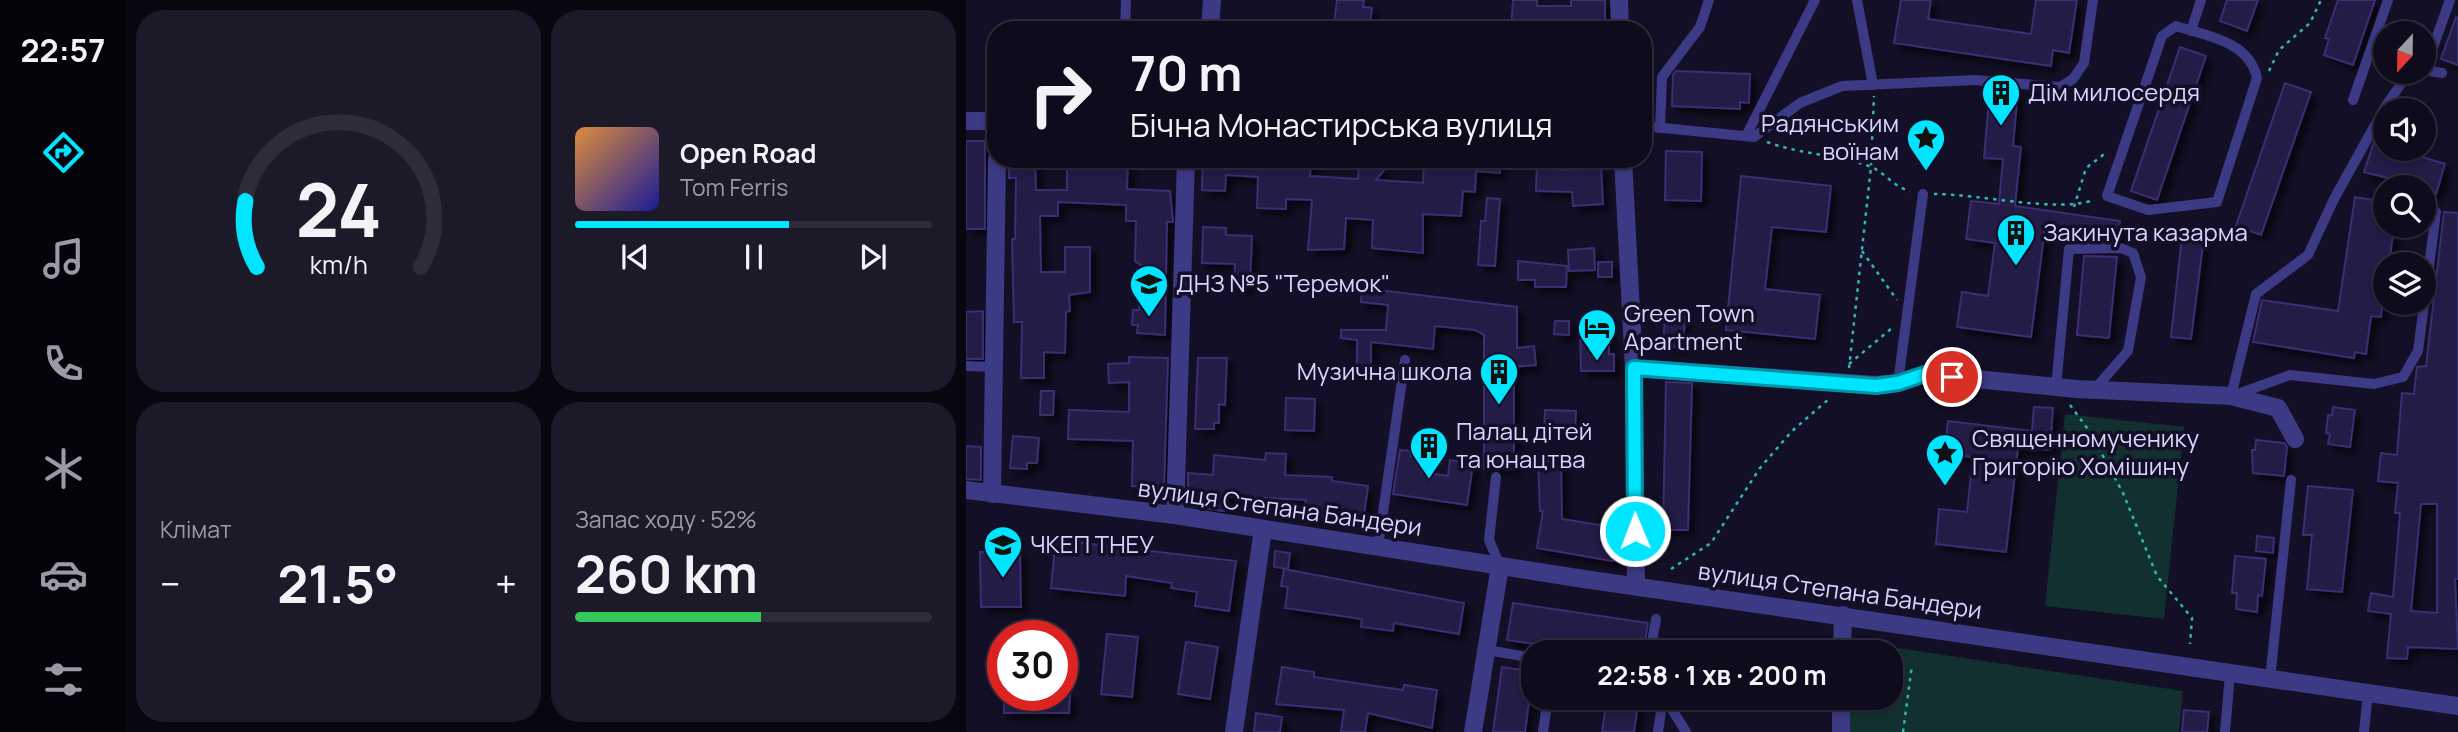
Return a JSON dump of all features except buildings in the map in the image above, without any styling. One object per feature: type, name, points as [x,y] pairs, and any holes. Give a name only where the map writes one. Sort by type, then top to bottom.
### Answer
[{"type":"street","points":[[1211,21],[1212,0]]},
{"type":"street","points":[[1619,0],[1620,21]]},
{"type":"street","points":[[966,121],[987,121]]},
{"type":"street","points":[[992,494],[997,168]]},
{"type":"street","points":[[1175,515],[1186,168]]},
{"type":"street","points":[[1623,168],[1634,368],[1636,586]]},
{"type":"street","points":[[1634,368],[1847,383],[1898,383],[1925,374],[2094,390],[2231,397],[2278,408],[2295,439]]},
{"type":"street","name":"вулиця Степана Бандери","points":[[966,490],[1175,515],[1500,566],[2458,706]]},
{"type":"street","points":[[1234,732],[1263,529]]},
{"type":"street","points":[[1473,732],[1500,566]]},
{"type":"street","points":[[1842,640],[1843,615]]},
{"type":"street","points":[[1841,732],[1842,710]]},
{"type":"lane","points":[[1125,21],[1126,0]]},
{"type":"lane","points":[[1660,128],[1662,77],[1700,27],[1709,0]]},
{"type":"lane","points":[[1746,136],[1815,0]]},
{"type":"lane","points":[[1857,0],[1873,85]]},
{"type":"lane","points":[[1652,127],[1754,137],[1800,103],[1826,90],[1873,85],[1975,80],[2060,87],[2073,79],[2084,63],[2094,0]]},
{"type":"lane","points":[[2190,31],[2201,0]]},
{"type":"lane","points":[[2353,100],[2388,0]]},
{"type":"lane","points":[[2436,39],[2450,0]]},
{"type":"lane","points":[[2176,26],[2239,48],[2250,59],[2257,78],[2217,202],[2148,210],[2107,196],[2162,36],[2176,26]]},
{"type":"lane","points":[[2436,72],[2442,73]]},
{"type":"lane","points":[[2231,397],[2256,294],[2308,254],[2378,118],[2401,84]]},
{"type":"lane","points":[[1898,383],[1923,194]]},
{"type":"lane","points":[[2231,397],[2290,375],[2374,384],[2403,377],[2418,351],[2433,238]]},
{"type":"lane","points":[[2056,387],[2069,248],[2121,248],[2133,253],[2141,277],[2128,351],[2094,390]]},
{"type":"lane","points":[[1378,547],[1405,360]]},
{"type":"lane","points":[[966,366],[994,367]]},
{"type":"lane","points":[[1496,477],[1489,540],[1500,566]]},
{"type":"lane","points":[[2270,679],[2291,480]]},
{"type":"lane","points":[[1652,640],[1656,618]]},
{"type":"lane","points":[[1487,650],[1521,656]]},
{"type":"lane","points":[[2225,732],[2230,674]]},
{"type":"lane","points":[[2364,732],[2368,692]]},
{"type":"lane","points":[[1543,732],[1546,710]]},
{"type":"lane","points":[[1658,732],[1662,710]]},
{"type":"lane","points":[[1672,710],[1686,732]]},
{"type":"path","points":[[2257,78],[2272,69],[2278,50],[2310,23],[2321,0]]},
{"type":"path","points":[[1671,569],[1711,542],[1760,468],[1792,431],[1847,383],[1871,163],[1873,85]]},
{"type":"path","points":[[2074,206],[2086,168],[2127,137]]},
{"type":"path","points":[[1849,364],[1907,315],[1862,251]]},
{"type":"path","points":[[2069,403],[2090,432],[2123,493],[2157,576],[2192,618],[2190,644]]},
{"type":"path","points":[[1903,732],[1912,664]]},
{"type":"green space","points":[[2065,414],[2184,427],[2164,619],[2045,606]]},
{"type":"green space","points":[[1903,649],[2183,691],[2179,732],[1849,732],[1850,710],[1903,710]]},
{"type":"place","name":"Дім милосердя","points":[[2001,127]]},
{"type":"place","name":"Радянським воїнам","points":[[1926,172]]},
{"type":"place","name":"Закинута казарма","points":[[2016,267]]},
{"type":"place","name":"ДНЗ №5 \"Теремок\"","points":[[1149,318]]},
{"type":"place","name":"Green Town Apartment","points":[[1597,362]]},
{"type":"place","name":"Музична школа","points":[[1499,406]]},
{"type":"place","name":"Палац дітей та юнацтва","points":[[1429,480]]},
{"type":"place","name":"Священномученику Григорію Хомішину","points":[[1945,487]]},
{"type":"place","name":"ЧКЕП ТНЕУ","points":[[1003,579]]},
{"type":"route","points":[[1635,531],[1634,368],[1876,386],[1898,383],[1925,374],[1952,377]]}]
